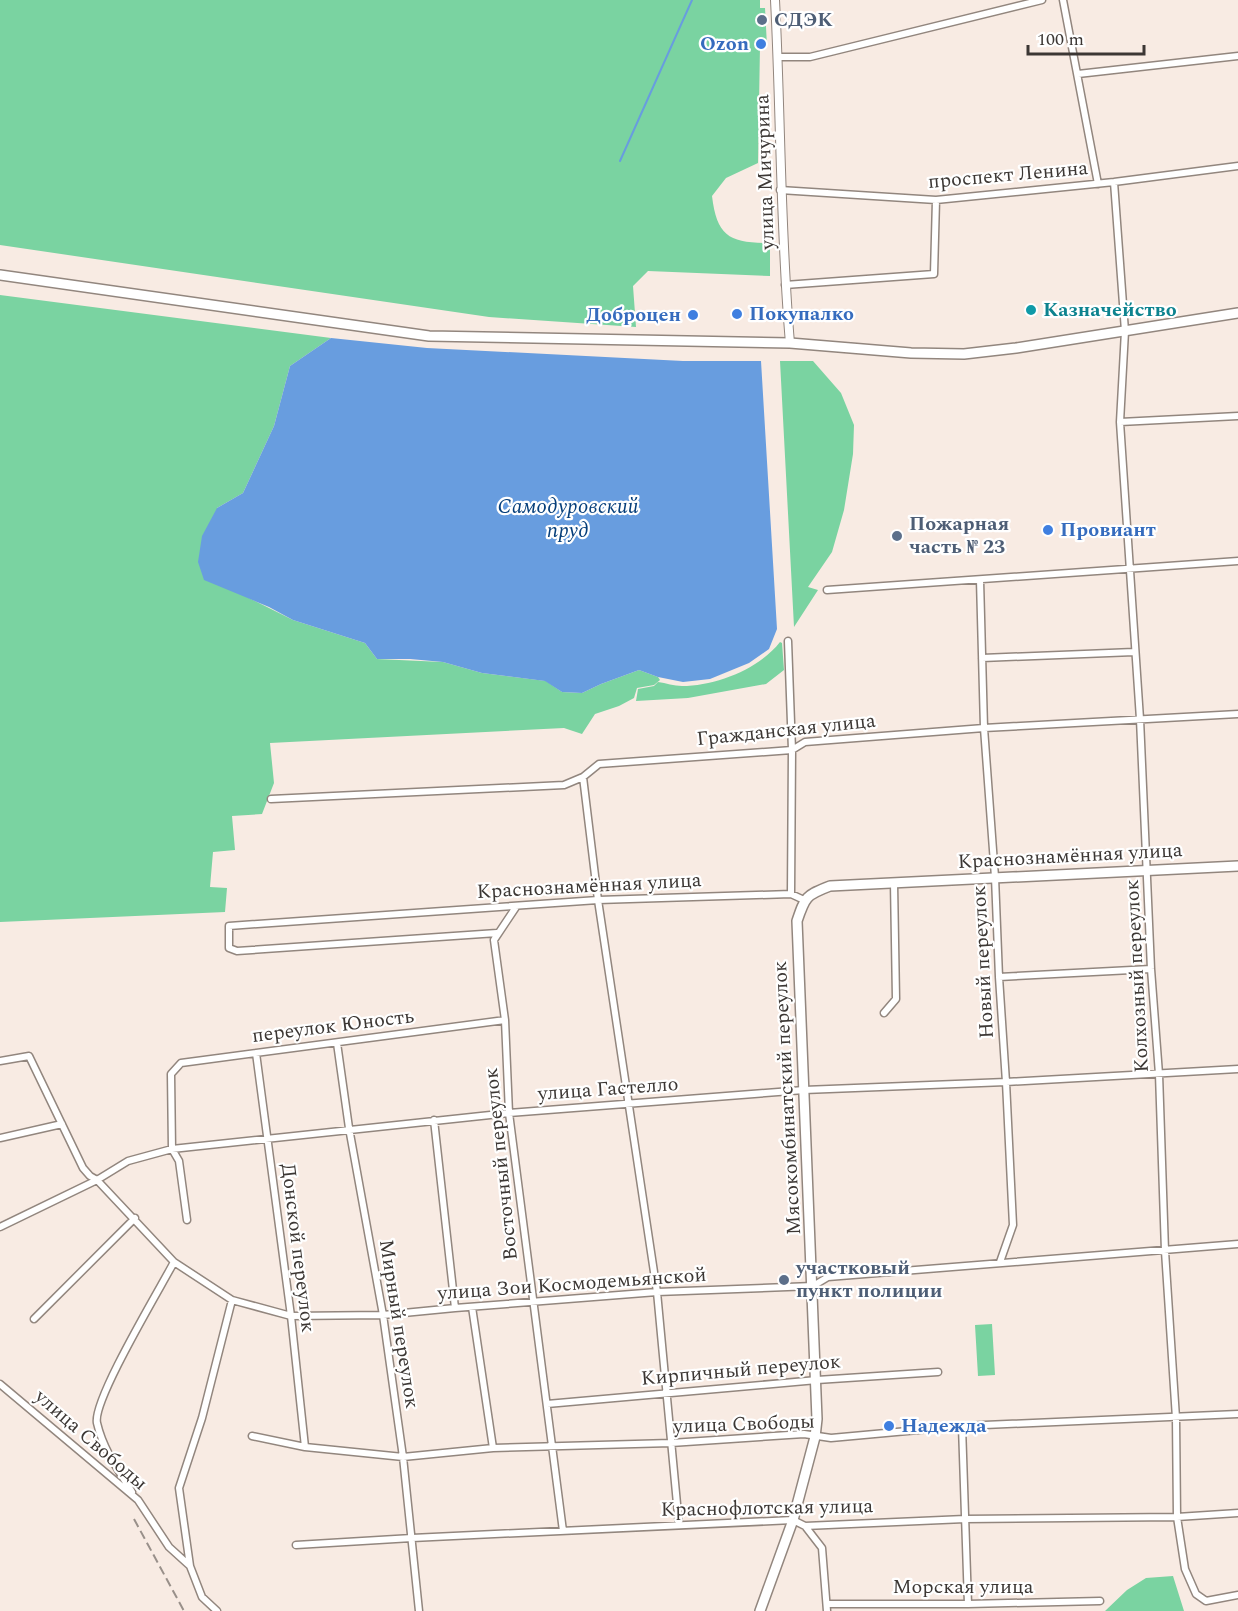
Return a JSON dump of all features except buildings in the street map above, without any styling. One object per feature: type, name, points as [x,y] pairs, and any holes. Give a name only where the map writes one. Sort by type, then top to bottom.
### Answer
[{"type":"main road","points":[[0,275],[429,336],[790,343],[911,353],[963,354],[1016,348],[1238,313]]},
{"type":"main road","name":"Краснознамённая улица","points":[[804,900],[811,893],[830,886],[1238,866]]},
{"type":"main road","name":"Мясокомбинатский переулок","points":[[760,1611],[793,1520],[815,1437],[818,1410],[797,921],[804,900]]},
{"type":"street","name":"улица Мичурина","points":[[775,0],[780,190],[790,343]]},
{"type":"street","points":[[778,57],[810,57],[1042,0]]},
{"type":"street","points":[[1063,0],[1098,184]]},
{"type":"street","points":[[1078,74],[1238,56]]},
{"type":"street","name":"проспект Ленина","points":[[780,190],[936,200],[1098,184],[1238,166]]},
{"type":"street","name":"Колхозный переулок","points":[[1114,182],[1125,331],[1120,422],[1128,570],[1140,719],[1151,969],[1159,1074],[1165,1251],[1176,1418],[1177,1517]]},
{"type":"street","points":[[785,285],[934,274],[936,200]]},
{"type":"street","points":[[1120,422],[1238,416]]},
{"type":"street","points":[[827,590],[1238,561]]},
{"type":"street","name":"Новый переулок","points":[[980,580],[984,728],[995,878],[1012,1225],[1000,1262]]},
{"type":"street","points":[[788,641],[792,750],[791,894]]},
{"type":"street","points":[[982,658],[1134,652]]},
{"type":"street","name":"Гражданская улица","points":[[271,799],[564,785],[584,777],[599,764],[792,750],[805,742],[984,728],[1238,714]]},
{"type":"street","points":[[584,777],[598,900],[657,1292],[679,1525]]},
{"type":"street","points":[[884,1013],[896,999],[894,883]]},
{"type":"street","name":"Краснознамённая улица","points":[[497,933],[237,951],[229,948],[228,943],[229,926],[516,908],[598,900],[791,894],[804,900]]},
{"type":"street","points":[[497,933],[516,908]]},
{"type":"street","name":"Восточный переулок","points":[[497,933],[495,940],[505,1020],[509,1113],[563,1531]]},
{"type":"street","points":[[999,977],[1151,969]]},
{"type":"street","name":"переулок Юность","points":[[172,1149],[171,1074],[181,1063],[505,1020]]},
{"type":"street","name":"Мирный переулок","points":[[337,1042],[349,1128],[383,1316],[403,1457],[419,1611]]},
{"type":"street","name":"Донской переулок","points":[[256,1053],[291,1316],[305,1447]]},
{"type":"street","name":"улица Зои Космодемьянской","points":[[0,1061],[29,1056],[83,1168],[135,1218],[174,1262],[232,1300],[291,1316],[383,1316],[657,1292],[813,1286],[828,1277],[1238,1244]]},
{"type":"street","name":"улица Гастелло","points":[[0,1227],[98,1180],[128,1161],[172,1149],[434,1120],[804,1090],[1238,1069]]},
{"type":"street","points":[[434,1120],[455,1308]]},
{"type":"street","points":[[0,1138],[62,1124]]},
{"type":"street","points":[[172,1149],[179,1161],[187,1220]]},
{"type":"street","points":[[34,1319],[135,1218]]},
{"type":"street","points":[[138,1500],[111,1460],[96,1420],[110,1379],[174,1262]]},
{"type":"street","points":[[190,1566],[179,1488],[202,1418],[232,1300]]},
{"type":"street","points":[[472,1307],[493,1448]]},
{"type":"street","name":"Кирпичный переулок","points":[[547,1404],[666,1392],[938,1372]]},
{"type":"street","name":"улица Свободы","points":[[0,1384],[138,1500],[169,1547],[190,1566],[202,1597],[217,1611]]},
{"type":"street","name":"улица Свободы","points":[[252,1436],[305,1447],[403,1457],[493,1448],[671,1443],[804,1434],[831,1438],[963,1426],[1238,1414]]},
{"type":"street","points":[[963,1426],[968,1604]]},
{"type":"street","name":"Краснофлотская улица","points":[[297,1545],[793,1520],[806,1526],[965,1519],[1177,1517],[1238,1513]]},
{"type":"street","points":[[1177,1517],[1185,1569],[1196,1594],[1206,1601],[1238,1595]]},
{"type":"street","points":[[806,1526],[822,1548],[827,1607]]},
{"type":"street","name":"Морская улица","points":[[827,1607],[1100,1601]]},
{"type":"green space","points":[[0,0],[760,0],[760,8],[765,8],[767,46],[760,46],[758,163],[726,178],[712,196],[718,221],[728,235],[745,241],[770,243],[770,276],[648,271],[633,286],[636,327],[489,317],[0,245]]},
{"type":"green space","points":[[0,295],[331,338],[290,366],[274,426],[243,493],[217,508],[241,594],[293,620],[365,643],[377,659],[443,662],[482,673],[546,681],[562,692],[582,693],[639,670],[658,677],[660,680],[654,685],[637,688],[634,698],[619,706],[595,714],[582,734],[564,728],[270,743],[274,783],[262,814],[232,816],[235,850],[213,852],[210,887],[227,888],[225,912],[0,922]]},
{"type":"green space","points":[[780,361],[813,361],[841,393],[854,425],[853,454],[844,510],[832,552],[808,587],[818,590],[794,627]]},
{"type":"green space","points":[[780,642],[782,643],[784,670],[766,684],[688,698],[636,701],[638,689],[654,686],[658,682],[679,686],[695,685],[736,674],[761,660]]},
{"type":"green space","points":[[992,1324],[995,1375],[978,1376],[975,1325]]},
{"type":"green space","points":[[1173,1576],[1184,1611],[1105,1611],[1127,1590],[1146,1578]]},
{"type":"water","name":"Самодуровский пруд","points":[[331,338],[427,348],[683,361],[761,361],[777,629],[769,649],[749,663],[710,679],[683,682],[639,670],[582,693],[562,692],[545,681],[482,673],[443,662],[377,659],[365,643],[293,620],[269,607],[204,580],[198,562],[202,536],[217,508],[243,493],[274,426],[290,366]]},
{"type":"waterway","points":[[620,161],[692,0]]},
{"type":"railway","points":[[134,1519],[184,1611]]},
{"type":"place","name":"СДЭК","points":[[762,20]]},
{"type":"place","name":"Ozon","points":[[761,44]]},
{"type":"place","name":"Казначейство","points":[[1031,310]]},
{"type":"place","name":"Покупалко","points":[[737,314]]},
{"type":"place","name":"Доброцен","points":[[693,315]]},
{"type":"place","name":"Провиант","points":[[1048,530]]},
{"type":"place","name":"Пожарная часть № 23","points":[[897,536]]},
{"type":"place","name":"участковый пункт полиции","points":[[784,1280]]},
{"type":"place","name":"Надежда","points":[[889,1426]]}]
